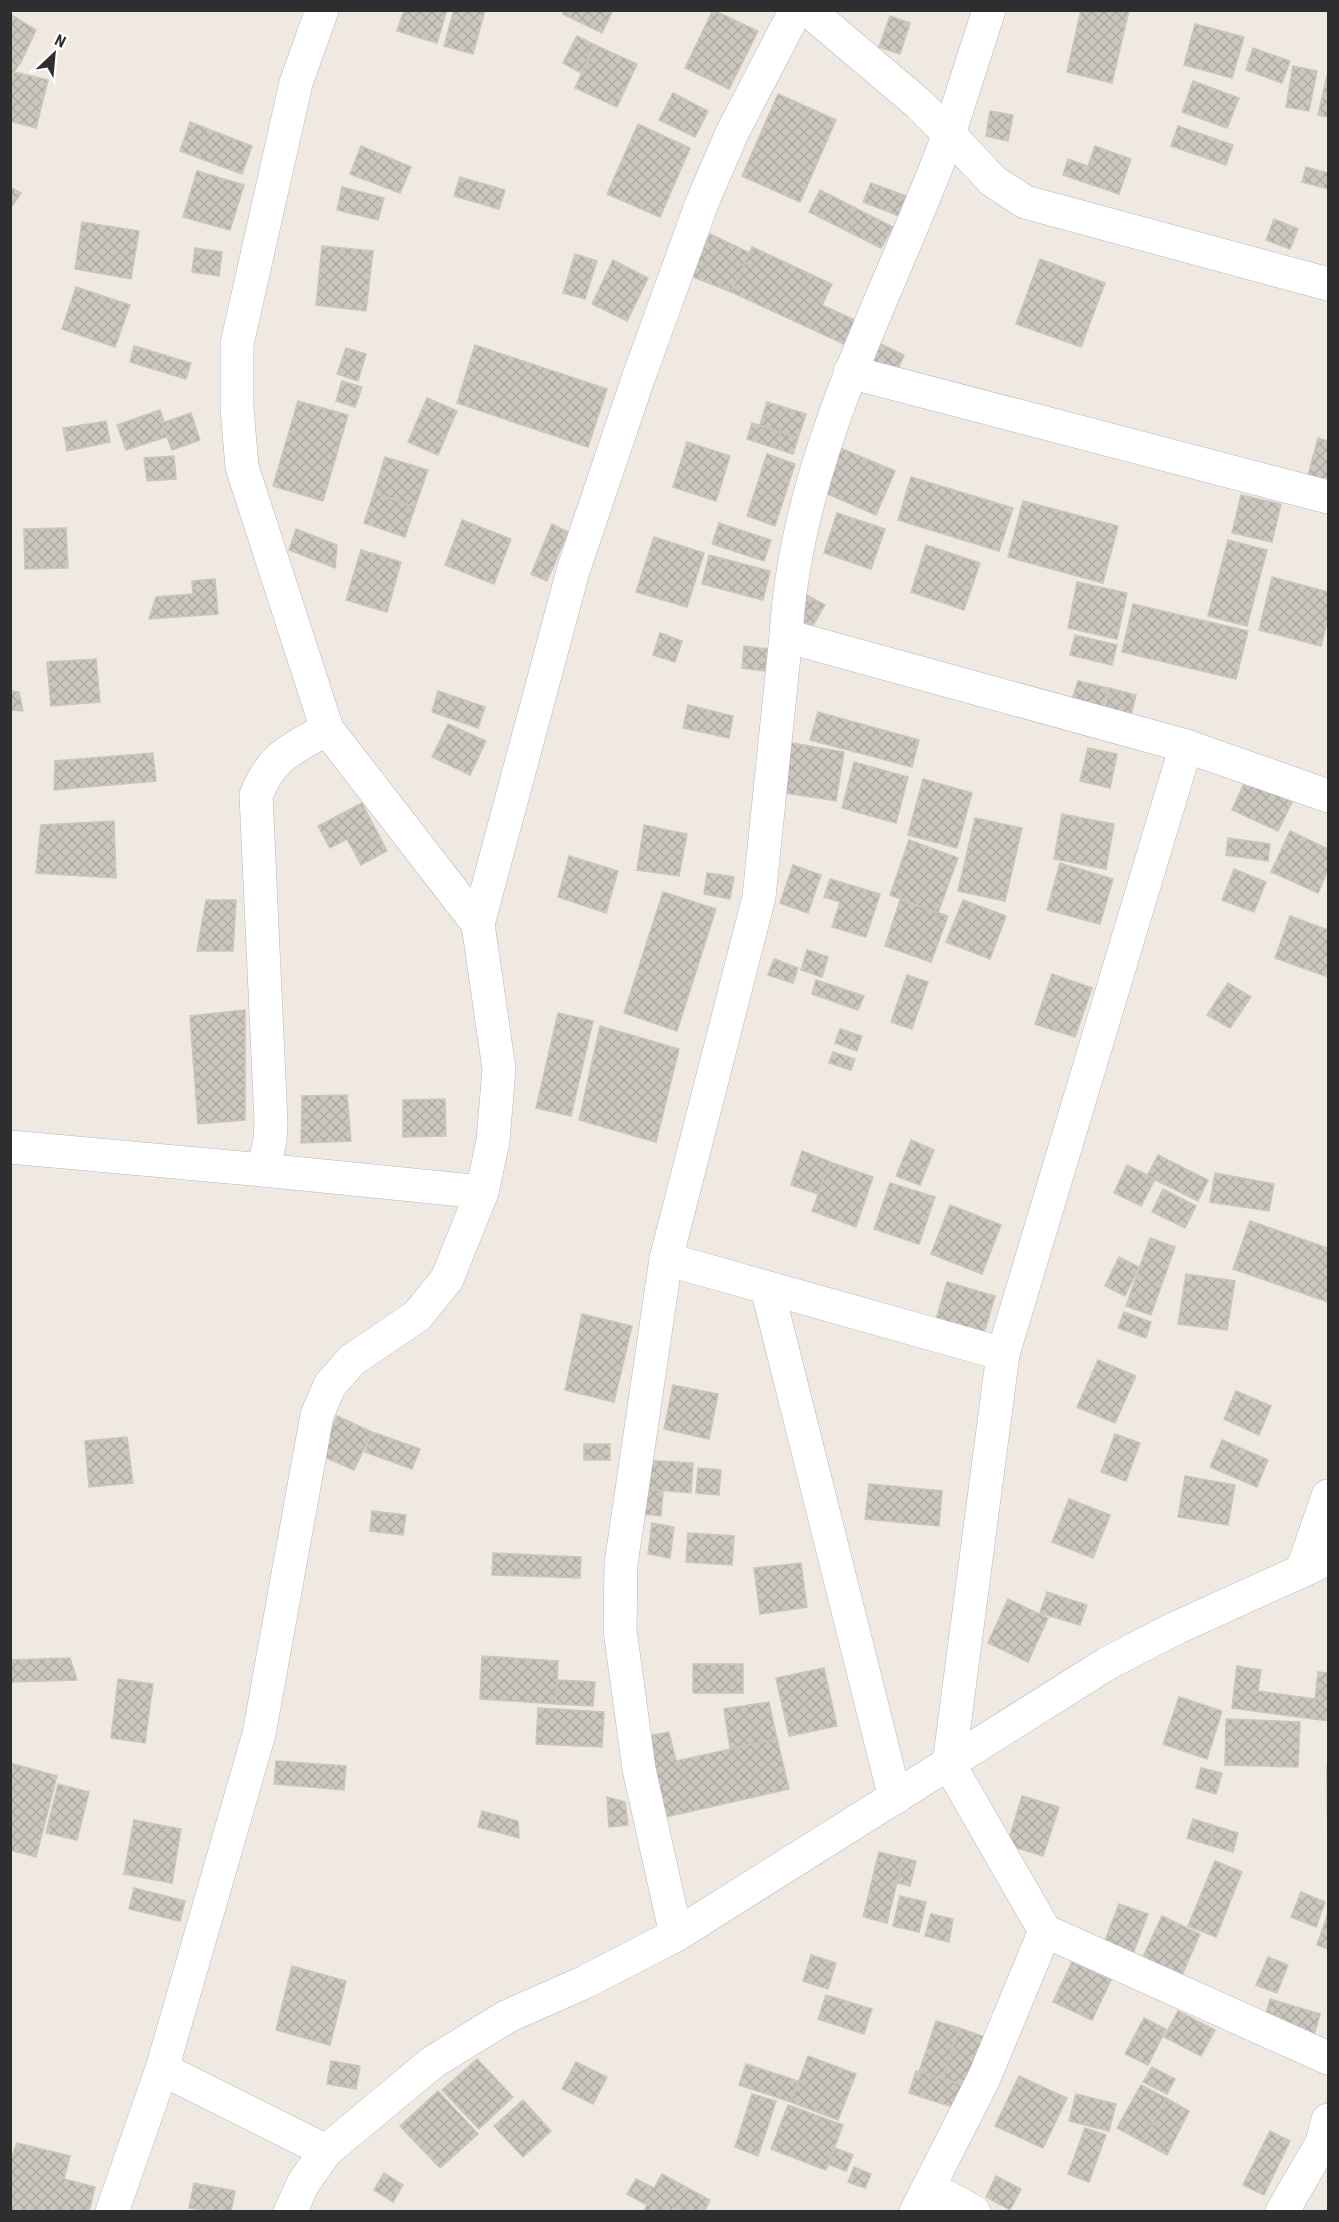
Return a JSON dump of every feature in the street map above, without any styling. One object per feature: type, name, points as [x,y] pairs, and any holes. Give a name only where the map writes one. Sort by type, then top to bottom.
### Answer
[{"type":"street","points":[[322,10],[296,83],[237,344],[237,408],[242,467],[327,729],[478,924]]},
{"type":"street","points":[[112,2211],[162,2069],[259,1734],[317,1416],[330,1384],[352,1360],[417,1316],[447,1279],[482,1192],[493,1141],[499,1069],[478,924],[573,571],[638,379],[702,203],[732,133],[796,10]]},
{"type":"street","points":[[808,10],[920,104],[993,181],[1025,202],[1329,284]]},
{"type":"street","points":[[676,1935],[639,1769],[620,1630],[621,1564],[666,1259],[759,897],[790,585],[805,512],[823,449],[850,372],[918,217],[949,134],[989,10]]},
{"type":"street","points":[[850,372],[1329,497]]},
{"type":"street","points":[[786,636],[1186,746],[1329,796]]},
{"type":"street","points":[[263,1170],[270,1140],[271,1122],[256,795],[266,771],[278,758],[327,729]]},
{"type":"street","points":[[1186,746],[1003,1354],[949,1764],[1045,1932],[1329,2058]]},
{"type":"street","points":[[10,1147],[482,1192]]},
{"type":"street","points":[[666,1259],[1003,1354]]},
{"type":"street","points":[[767,1288],[895,1798]]},
{"type":"street","points":[[290,2211],[304,2182],[326,2151],[442,2057],[506,2018],[585,1982],[676,1935],[1108,1663],[1176,1628],[1315,1565],[1329,1496]]},
{"type":"street","points":[[974,2211],[922,2199],[984,2078],[1045,1932]]},
{"type":"street","points":[[162,2069],[326,2151]]},
{"type":"street","points":[[1282,2211],[1322,2143],[1329,2120]]},
{"type":"building","points":[[404,10],[447,10],[437,43],[397,31]]},
{"type":"building","points":[[454,10],[485,10],[473,54],[444,46]]},
{"type":"building","points":[[564,10],[613,10],[602,33],[563,14]]},
{"type":"building","points":[[713,10],[758,31],[729,89],[685,68]]},
{"type":"building","points":[[1081,10],[1129,10],[1112,83],[1067,72]]},
{"type":"building","points":[[10,14],[36,30],[21,62],[10,77]]},
{"type":"building","points":[[890,16],[910,23],[900,54],[879,47]]},
{"type":"building","points":[[1195,24],[1244,37],[1232,78],[1184,65]]},
{"type":"building","points":[[577,36],[595,45],[581,73],[563,63]]},
{"type":"building","points":[[595,45],[637,64],[617,107],[575,88]]},
{"type":"building","points":[[1253,48],[1290,61],[1282,83],[1246,70]]},
{"type":"building","points":[[1293,66],[1317,71],[1309,111],[1286,107]]},
{"type":"building","points":[[14,72],[48,80],[36,128],[10,121],[10,88]]},
{"type":"building","points":[[1328,77],[1328,117],[1318,115]]},
{"type":"building","points":[[1193,81],[1239,98],[1227,128],[1182,112]]},
{"type":"building","points":[[673,93],[708,111],[695,137],[659,120]]},
{"type":"building","points":[[778,94],[836,120],[800,202],[742,176]]},
{"type":"building","points":[[990,111],[1013,115],[1008,141],[986,136]]},
{"type":"building","points":[[190,122],[252,146],[242,174],[180,151]]},
{"type":"building","points":[[638,124],[690,148],[660,217],[607,194]]},
{"type":"building","points":[[1178,126],[1233,145],[1226,165],[1171,146]]},
{"type":"building","points":[[361,146],[411,167],[400,193],[350,174]]},
{"type":"building","points":[[1095,146],[1131,159],[1119,194],[1063,175],[1068,159],[1088,166]]},
{"type":"building","points":[[1306,167],[1328,173],[1328,189],[1302,182]]},
{"type":"building","points":[[197,171],[244,185],[230,230],[183,217]]},
{"type":"building","points":[[460,177],[505,190],[499,209],[454,196]]},
{"type":"building","points":[[871,183],[906,196],[899,216],[863,202]]},
{"type":"building","points":[[10,187],[21,193],[10,209]]},
{"type":"building","points":[[342,187],[384,198],[378,220],[337,210]]},
{"type":"building","points":[[820,190],[893,227],[881,248],[809,212]]},
{"type":"building","points":[[1274,219],[1298,229],[1290,249],[1266,240]]},
{"type":"building","points":[[82,222],[139,231],[131,279],[75,269]]},
{"type":"building","points":[[710,234],[750,253],[731,292],[691,276]]},
{"type":"building","points":[[322,246],[373,251],[366,311],[316,305]]},
{"type":"building","points":[[752,247],[832,284],[822,305],[857,321],[846,345],[731,292]]},
{"type":"building","points":[[195,248],[222,252],[219,276],[192,272]]},
{"type":"building","points":[[575,254],[597,261],[585,299],[563,293]]},
{"type":"building","points":[[1040,259],[1105,283],[1081,347],[1016,324]]},
{"type":"building","points":[[613,260],[648,278],[627,321],[592,304]]},
{"type":"building","points":[[76,287],[130,305],[115,347],[62,329]]},
{"type":"building","points":[[875,341],[904,355],[894,378],[864,365]]},
{"type":"building","points":[[475,345],[607,389],[588,447],[457,403]]},
{"type":"building","points":[[134,346],[191,363],[186,379],[130,362]]},
{"type":"building","points":[[346,348],[366,354],[358,381],[337,374]]},
{"type":"building","points":[[342,381],[362,387],[355,407],[336,401]]},
{"type":"building","points":[[427,398],[457,411],[438,455],[408,442]]},
{"type":"building","points":[[298,401],[348,415],[323,501],[273,486]]},
{"type":"building","points":[[767,402],[806,414],[798,438],[760,425]]},
{"type":"building","points":[[160,410],[169,436],[126,450],[117,425]]},
{"type":"building","points":[[191,413],[200,440],[172,450],[162,423]]},
{"type":"building","points":[[106,421],[110,442],[67,451],[63,428]]},
{"type":"building","points":[[752,423],[798,438],[793,454],[747,439]]},
{"type":"building","points":[[1318,438],[1328,441],[1328,489],[1306,483]]},
{"type":"building","points":[[687,442],[730,456],[716,501],[673,487]]},
{"type":"building","points":[[833,445],[895,471],[876,515],[814,488]]},
{"type":"building","points":[[767,454],[795,464],[775,526],[747,516]]},
{"type":"building","points":[[174,456],[176,479],[147,481],[144,458]]},
{"type":"building","points":[[385,457],[428,470],[415,507],[374,493]]},
{"type":"building","points":[[911,477],[1013,508],[999,551],[898,520]]},
{"type":"building","points":[[374,493],[415,507],[405,537],[364,523]]},
{"type":"building","points":[[1241,495],[1281,504],[1272,542],[1232,533]]},
{"type":"building","points":[[1023,501],[1118,526],[1103,583],[1008,557]]},
{"type":"building","points":[[837,513],[885,529],[871,569],[824,553]]},
{"type":"building","points":[[462,520],[511,539],[494,584],[445,565]]},
{"type":"building","points":[[719,523],[771,540],[764,561],[712,544]]},
{"type":"building","points":[[552,524],[568,532],[547,581],[531,574]]},
{"type":"building","points":[[66,528],[68,568],[25,569],[24,529]]},
{"type":"building","points":[[296,529],[337,545],[335,568],[289,550]]},
{"type":"building","points":[[654,537],[704,553],[687,607],[636,592]]},
{"type":"building","points":[[1228,540],[1267,550],[1247,626],[1208,616]]},
{"type":"building","points":[[926,545],[980,563],[964,610],[911,592]]},
{"type":"building","points":[[361,550],[401,562],[387,612],[346,600]]},
{"type":"building","points":[[709,555],[770,571],[763,600],[702,584]]},
{"type":"building","points":[[1272,577],[1328,592],[1328,618],[1321,646],[1259,630]]},
{"type":"building","points":[[215,579],[218,614],[149,619],[156,597],[193,594],[192,581]]},
{"type":"building","points":[[1077,582],[1127,593],[1117,639],[1068,628]]},
{"type":"building","points":[[803,593],[825,605],[812,627],[791,614]]},
{"type":"building","points":[[1133,604],[1248,631],[1236,679],[1122,652]]},
{"type":"building","points":[[660,633],[682,641],[675,662],[653,655]]},
{"type":"building","points":[[1075,635],[1117,645],[1112,665],[1070,655]]},
{"type":"building","points":[[744,646],[768,649],[765,671],[742,668]]},
{"type":"building","points":[[96,659],[100,702],[51,706],[47,662]]},
{"type":"building","points":[[1078,681],[1108,688],[1102,710],[1071,703]]},
{"type":"building","points":[[1109,688],[1136,695],[1130,719],[1104,712]]},
{"type":"building","points":[[10,691],[19,692],[23,711],[10,710]]},
{"type":"building","points":[[438,691],[485,707],[478,728],[432,712]]},
{"type":"building","points":[[688,705],[733,716],[729,738],[683,728]]},
{"type":"building","points":[[818,712],[919,740],[912,767],[810,740]]},
{"type":"building","points":[[448,724],[486,741],[470,775],[432,757]]},
{"type":"building","points":[[787,742],[844,752],[836,801],[778,792]]},
{"type":"building","points":[[1088,748],[1117,754],[1110,788],[1080,781]]},
{"type":"building","points":[[153,753],[156,781],[54,790],[55,761]]},
{"type":"building","points":[[854,762],[908,777],[896,823],[842,808]]},
{"type":"building","points":[[923,779],[972,793],[957,848],[908,835]]},
{"type":"building","points":[[1245,781],[1292,802],[1278,831],[1232,810]]},
{"type":"building","points":[[362,803],[387,851],[361,865],[347,839],[330,848],[318,826]]},
{"type":"building","points":[[1062,814],[1114,824],[1106,869],[1054,859]]},
{"type":"building","points":[[975,818],[1022,828],[1005,901],[958,891]]},
{"type":"building","points":[[114,821],[116,878],[36,873],[41,825]]},
{"type":"building","points":[[644,825],[687,834],[679,876],[637,870]]},
{"type":"building","points":[[1290,831],[1328,849],[1328,870],[1318,893],[1271,872]]},
{"type":"building","points":[[1228,838],[1270,844],[1268,861],[1226,855]]},
{"type":"building","points":[[909,840],[958,858],[938,913],[890,895]]},
{"type":"building","points":[[569,856],[618,871],[606,913],[558,897]]},
{"type":"building","points":[[1060,863],[1113,879],[1100,924],[1047,910]]},
{"type":"building","points":[[793,865],[821,875],[808,913],[780,903]]},
{"type":"building","points":[[1234,869],[1266,882],[1254,912],[1222,900]]},
{"type":"building","points":[[707,873],[734,877],[730,899],[704,894]]},
{"type":"building","points":[[830,879],[880,894],[866,937],[832,927],[840,902],[824,897]]},
{"type":"building","points":[[663,892],[716,909],[677,1031],[624,1013]]},
{"type":"building","points":[[206,900],[236,900],[233,951],[197,951]]},
{"type":"building","points":[[900,900],[948,916],[931,962],[885,946]]},
{"type":"building","points":[[963,900],[1006,916],[990,959],[946,942]]},
{"type":"building","points":[[1290,916],[1328,930],[1328,977],[1275,958]]},
{"type":"building","points":[[807,950],[828,957],[822,977],[801,970]]},
{"type":"building","points":[[774,959],[798,968],[793,983],[768,975]]},
{"type":"building","points":[[1052,974],[1092,988],[1075,1037],[1035,1024]]},
{"type":"building","points":[[907,975],[928,982],[912,1029],[891,1022]]},
{"type":"building","points":[[816,980],[864,996],[858,1010],[812,994]]},
{"type":"building","points":[[1228,983],[1251,997],[1230,1028],[1207,1015]]},
{"type":"building","points":[[245,1010],[245,1120],[198,1124],[190,1016]]},
{"type":"building","points":[[558,1013],[593,1021],[571,1116],[536,1108]]},
{"type":"building","points":[[600,1026],[679,1049],[656,1142],[579,1120]]},
{"type":"building","points":[[840,1029],[862,1036],[857,1051],[835,1043]]},
{"type":"building","points":[[833,1052],[855,1059],[851,1070],[829,1063]]},
{"type":"building","points":[[347,1095],[351,1141],[301,1143],[302,1096]]},
{"type":"building","points":[[445,1099],[446,1136],[403,1137],[403,1100]]},
{"type":"building","points":[[911,1140],[934,1150],[920,1185],[896,1176]]},
{"type":"building","points":[[802,1151],[830,1162],[818,1194],[791,1185]]},
{"type":"building","points":[[1158,1155],[1208,1180],[1198,1201],[1147,1176]]},
{"type":"building","points":[[830,1162],[873,1177],[856,1227],[812,1211]]},
{"type":"building","points":[[1127,1165],[1155,1179],[1141,1206],[1114,1193]]},
{"type":"building","points":[[1215,1173],[1274,1184],[1269,1211],[1210,1202]]},
{"type":"building","points":[[890,1183],[935,1197],[919,1244],[874,1229]]},
{"type":"building","points":[[1163,1189],[1196,1206],[1185,1228],[1152,1212]]},
{"type":"building","points":[[950,1205],[1001,1225],[982,1274],[931,1254]]},
{"type":"building","points":[[1250,1221],[1328,1248],[1328,1302],[1233,1269]]},
{"type":"building","points":[[1150,1238],[1175,1247],[1151,1315],[1126,1306]]},
{"type":"building","points":[[1119,1257],[1139,1267],[1125,1296],[1105,1286]]},
{"type":"building","points":[[1186,1274],[1235,1281],[1227,1330],[1178,1324]]},
{"type":"building","points":[[947,1282],[995,1296],[982,1340],[934,1326]]},
{"type":"building","points":[[1124,1312],[1151,1322],[1146,1338],[1118,1328]]},
{"type":"building","points":[[582,1314],[632,1326],[614,1402],[565,1390]]},
{"type":"building","points":[[1098,1360],[1136,1376],[1115,1423],[1077,1407]]},
{"type":"building","points":[[673,1385],[718,1394],[709,1439],[664,1429]]},
{"type":"building","points":[[1236,1391],[1271,1406],[1259,1435],[1224,1419]]},
{"type":"building","points":[[337,1416],[372,1432],[354,1470],[320,1455]]},
{"type":"building","points":[[372,1432],[420,1449],[412,1469],[365,1452]]},
{"type":"building","points":[[1115,1434],[1140,1443],[1126,1481],[1101,1472]]},
{"type":"building","points":[[127,1437],[133,1483],[89,1487],[85,1441]]},
{"type":"building","points":[[1222,1440],[1268,1460],[1257,1487],[1210,1467]]},
{"type":"building","points":[[584,1444],[610,1444],[610,1460],[584,1460]]},
{"type":"building","points":[[639,1460],[693,1463],[691,1493],[636,1488]]},
{"type":"building","points":[[698,1468],[721,1470],[719,1495],[696,1493]]},
{"type":"building","points":[[1185,1476],[1235,1485],[1228,1525],[1178,1517]]},
{"type":"building","points":[[869,1484],[942,1491],[939,1526],[865,1519]]},
{"type":"building","points":[[636,1488],[663,1491],[661,1516],[634,1513]]},
{"type":"building","points":[[1069,1499],[1110,1515],[1093,1558],[1052,1542]]},
{"type":"building","points":[[372,1511],[406,1515],[403,1535],[370,1531]]},
{"type":"building","points":[[652,1523],[674,1527],[670,1558],[648,1554]]},
{"type":"building","points":[[688,1533],[734,1536],[732,1565],[686,1562]]},
{"type":"building","points":[[493,1553],[581,1557],[580,1578],[492,1575]]},
{"type":"building","points":[[801,1563],[807,1607],[760,1614],[754,1568]]},
{"type":"building","points":[[1047,1592],[1087,1605],[1080,1625],[1040,1613]]},
{"type":"building","points":[[1008,1599],[1048,1618],[1028,1662],[988,1643]]},
{"type":"building","points":[[482,1656],[558,1661],[556,1704],[480,1699]]},
{"type":"building","points":[[70,1658],[77,1680],[10,1682],[10,1660]]},
{"type":"building","points":[[693,1664],[743,1664],[743,1693],[693,1693]]},
{"type":"building","points":[[1237,1666],[1261,1670],[1258,1691],[1315,1699],[1318,1672],[1328,1673],[1328,1721],[1232,1708]]},
{"type":"building","points":[[824,1668],[837,1726],[789,1736],[776,1678]]},
{"type":"building","points":[[118,1679],[153,1684],[145,1743],[111,1738]]},
{"type":"building","points":[[557,1680],[595,1682],[593,1706],[556,1704]]},
{"type":"building","points":[[1179,1697],[1222,1711],[1207,1759],[1163,1744]]},
{"type":"building","points":[[769,1702],[777,1739],[730,1749],[724,1709]]},
{"type":"building","points":[[538,1708],[604,1712],[602,1747],[536,1744]]},
{"type":"building","points":[[1226,1719],[1300,1722],[1298,1767],[1225,1765]]},
{"type":"building","points":[[669,1732],[676,1761],[777,1739],[789,1789],[661,1818],[642,1737]]},
{"type":"building","points":[[276,1761],[346,1766],[344,1790],[274,1784]]},
{"type":"building","points":[[10,1763],[57,1776],[36,1857],[10,1850]]},
{"type":"building","points":[[1327,1767],[1328,1767],[1328,1849]]},
{"type":"building","points":[[1201,1768],[1222,1773],[1216,1794],[1196,1788]]},
{"type":"building","points":[[58,1784],[89,1792],[77,1840],[46,1833]]},
{"type":"building","points":[[1022,1796],[1059,1807],[1043,1856],[1007,1845]]},
{"type":"building","points":[[607,1797],[625,1802],[628,1825],[609,1827]]},
{"type":"building","points":[[482,1811],[518,1821],[519,1838],[478,1827]]},
{"type":"building","points":[[1193,1819],[1215,1826],[1209,1845],[1187,1838]]},
{"type":"building","points":[[134,1820],[181,1829],[172,1883],[124,1874]]},
{"type":"building","points":[[1215,1826],[1238,1833],[1233,1852],[1209,1845]]},
{"type":"building","points":[[879,1852],[903,1858],[887,1923],[863,1917]]},
{"type":"building","points":[[903,1858],[916,1861],[910,1886],[897,1883]]},
{"type":"building","points":[[1215,1861],[1242,1872],[1216,1937],[1188,1926]]},
{"type":"building","points":[[134,1888],[185,1901],[180,1921],[129,1909]]},
{"type":"building","points":[[1301,1892],[1325,1902],[1316,1927],[1291,1917]]},
{"type":"building","points":[[900,1896],[926,1902],[919,1932],[893,1926]]},
{"type":"building","points":[[1119,1904],[1148,1914],[1131,1959],[1102,1948]]},
{"type":"building","points":[[1328,1913],[1328,1949],[1317,1945]]},
{"type":"building","points":[[931,1914],[953,1919],[949,1942],[925,1936]]},
{"type":"building","points":[[1162,1916],[1200,1934],[1182,1975],[1143,1957]]},
{"type":"building","points":[[811,1955],[836,1963],[828,1989],[803,1981]]},
{"type":"building","points":[[1268,1957],[1288,1965],[1277,1993],[1256,1985]]},
{"type":"building","points":[[1072,1962],[1111,1980],[1092,2020],[1053,2002]]},
{"type":"building","points":[[292,1966],[346,1981],[330,2045],[276,2030]]},
{"type":"building","points":[[826,1995],[872,2009],[864,2034],[818,2019]]},
{"type":"building","points":[[1270,1999],[1320,2014],[1313,2039],[1263,2025]]},
{"type":"building","points":[[1178,2011],[1215,2030],[1201,2056],[1164,2037]]},
{"type":"building","points":[[1144,2018],[1166,2029],[1148,2065],[1125,2054]]},
{"type":"building","points":[[936,2021],[959,2028],[942,2079],[919,2072]]},
{"type":"building","points":[[959,2028],[985,2037],[969,2087],[942,2079]]},
{"type":"building","points":[[808,2056],[856,2074],[838,2120],[791,2102]]},
{"type":"building","points":[[477,2059],[513,2097],[479,2129],[442,2090]]},
{"type":"building","points":[[331,2061],[360,2066],[356,2089],[327,2084]]},
{"type":"building","points":[[576,2062],[607,2077],[593,2104],[562,2089]]},
{"type":"building","points":[[746,2064],[798,2081],[791,2102],[739,2085]]},
{"type":"building","points":[[1152,2067],[1175,2079],[1167,2094],[1143,2082]]},
{"type":"building","points":[[916,2071],[969,2087],[962,2110],[909,2093]]},
{"type":"building","points":[[1019,2076],[1067,2098],[1043,2148],[995,2126]]},
{"type":"building","points":[[1141,2085],[1166,2098],[1143,2142],[1117,2128]]},
{"type":"building","points":[[438,2091],[478,2134],[440,2168],[400,2126]]},
{"type":"building","points":[[752,2094],[776,2101],[758,2156],[735,2147]]},
{"type":"building","points":[[1076,2094],[1116,2104],[1109,2131],[1069,2121]]},
{"type":"building","points":[[1166,2098],[1189,2111],[1167,2155],[1143,2142]]},
{"type":"building","points":[[523,2100],[551,2131],[523,2157],[494,2126]]},
{"type":"building","points":[[788,2105],[843,2125],[826,2170],[771,2149]]},
{"type":"building","points":[[1085,2128],[1106,2135],[1089,2182],[1068,2174]]},
{"type":"building","points":[[1270,2131],[1290,2141],[1264,2195],[1243,2185]]},
{"type":"building","points":[[17,2143],[70,2156],[64,2179],[95,2187],[89,2212],[10,2212],[10,2161]]},
{"type":"building","points":[[835,2148],[853,2155],[846,2171],[828,2164]]},
{"type":"building","points":[[854,2167],[871,2174],[865,2188],[848,2182]]},
{"type":"building","points":[[384,2173],[403,2185],[393,2202],[374,2190]]},
{"type":"building","points":[[662,2174],[710,2200],[704,2212],[680,2212],[673,2208],[671,2212],[643,2212],[647,2205],[627,2194],[636,2179],[654,2188]]},
{"type":"building","points":[[996,2176],[1021,2189],[1010,2210],[986,2197]]},
{"type":"building","points":[[194,2183],[235,2191],[231,2212],[189,2208]]}]
